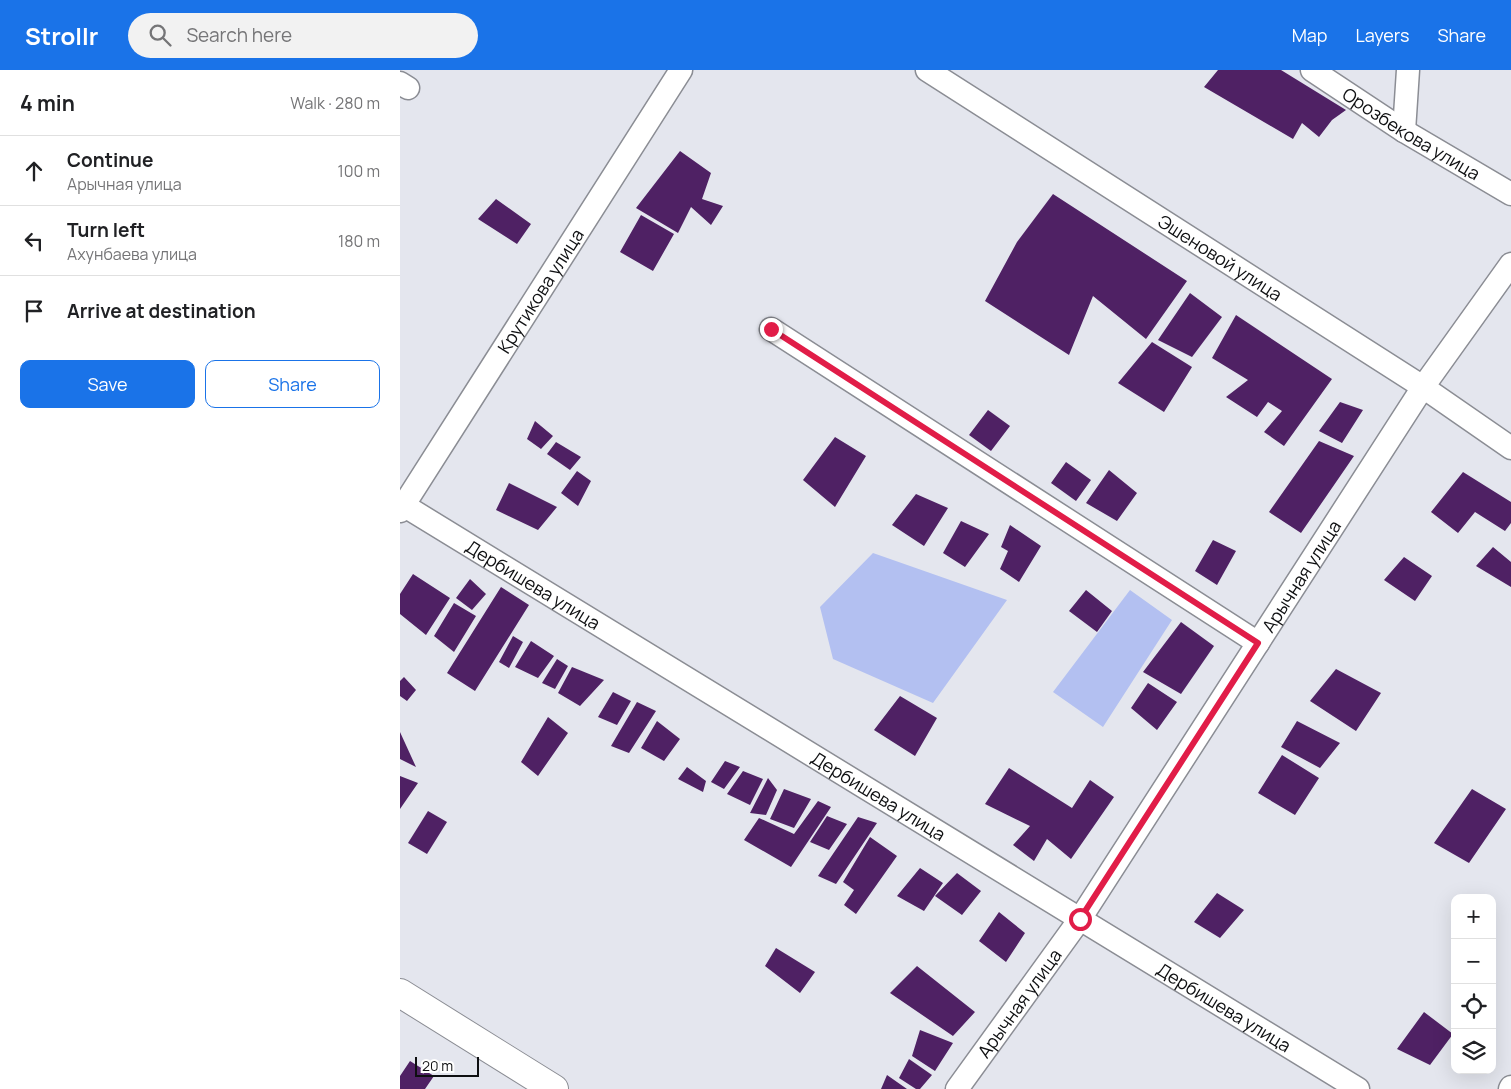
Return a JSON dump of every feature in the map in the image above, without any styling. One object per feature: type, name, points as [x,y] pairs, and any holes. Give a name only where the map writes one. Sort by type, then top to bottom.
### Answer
[{"type":"street","name":"Крутикова улица","points":[[401,506],[681,70]]},
{"type":"street","name":"Эшеновой улица","points":[[927,70],[1423,387],[1511,448]]},
{"type":"street","name":"Орозбекова улица","points":[[1312,70],[1404,131],[1511,194]]},
{"type":"street","points":[[1404,131],[1408,70]]},
{"type":"street","name":"Арычная улица","points":[[957,1089],[1080,919],[1423,387],[1511,264]]},
{"type":"street","points":[[771,329],[1258,643]]},
{"type":"street","name":"Дербишева улица","points":[[401,506],[1080,919],[1348,1086]]},
{"type":"street","points":[[400,993],[554,1089]]},
{"type":"shaded area","points":[[873,553],[1007,600],[933,703],[833,659],[820,607]]},
{"type":"shaded area","points":[[1130,590],[1172,620],[1103,727],[1053,692]]},
{"type":"building","points":[[1218,70],[1281,70],[1346,110],[1332,120],[1319,137],[1302,123],[1293,139],[1204,87]]},
{"type":"building","points":[[680,151],[711,173],[702,199],[723,206],[711,225],[691,207],[678,233],[636,208]]},
{"type":"building","points":[[1053,194],[1187,281],[1146,339],[1093,296],[1069,355],[985,301],[1017,242]]},
{"type":"building","points":[[496,199],[531,224],[517,244],[478,219]]},
{"type":"building","points":[[641,215],[674,234],[653,271],[620,252]]},
{"type":"building","points":[[1190,293],[1222,317],[1192,357],[1158,340]]},
{"type":"building","points":[[1236,315],[1332,379],[1284,446],[1264,432],[1282,411],[1268,402],[1257,417],[1226,397],[1248,380],[1212,358]]},
{"type":"building","points":[[1152,342],[1192,367],[1164,412],[1118,383]]},
{"type":"building","points":[[1340,402],[1363,410],[1342,443],[1319,431]]},
{"type":"building","points":[[988,410],[1010,426],[991,451],[969,435]]},
{"type":"building","points":[[535,421],[553,436],[541,449],[527,439]]},
{"type":"building","points":[[835,437],[866,456],[835,507],[803,480]]},
{"type":"building","points":[[1319,441],[1354,456],[1301,533],[1269,512]]},
{"type":"building","points":[[556,442],[581,457],[570,470],[547,454]]},
{"type":"building","points":[[1066,462],[1091,480],[1076,501],[1051,483]]},
{"type":"building","points":[[1109,470],[1137,493],[1117,521],[1086,503]]},
{"type":"building","points":[[577,471],[591,481],[578,506],[561,493]]},
{"type":"building","points":[[1463,472],[1511,502],[1511,523],[1505,531],[1475,512],[1458,533],[1431,512]]},
{"type":"building","points":[[509,483],[557,507],[538,530],[496,510]]},
{"type":"building","points":[[916,494],[948,508],[924,546],[892,525]]},
{"type":"building","points":[[961,521],[989,534],[965,567],[943,553]]},
{"type":"building","points":[[1010,525],[1041,546],[1019,582],[1000,569],[1008,551],[1001,547]]},
{"type":"building","points":[[1213,540],[1236,551],[1217,585],[1195,571]]},
{"type":"building","points":[[1493,547],[1511,562],[1511,587],[1476,566]]},
{"type":"building","points":[[1404,557],[1432,576],[1415,601],[1384,580]]},
{"type":"building","points":[[413,574],[450,598],[426,635],[400,614],[400,594]]},
{"type":"building","points":[[470,579],[486,594],[472,610],[456,598]]},
{"type":"building","points":[[501,587],[529,605],[475,691],[447,673]]},
{"type":"building","points":[[1086,590],[1112,611],[1097,632],[1069,611]]},
{"type":"building","points":[[454,603],[476,616],[454,652],[434,636]]},
{"type":"building","points":[[1181,622],[1214,646],[1181,694],[1143,672]]},
{"type":"building","points":[[513,636],[523,642],[509,668],[499,662]]},
{"type":"building","points":[[531,641],[554,656],[538,678],[515,667]]},
{"type":"building","points":[[557,659],[568,666],[555,689],[542,683]]},
{"type":"building","points":[[572,667],[604,680],[580,706],[558,693]]},
{"type":"building","points":[[1336,669],[1381,693],[1356,731],[1310,701]]},
{"type":"building","points":[[404,677],[416,690],[407,701],[400,696],[400,681]]},
{"type":"building","points":[[1148,683],[1177,702],[1157,730],[1131,708]]},
{"type":"building","points":[[613,692],[631,701],[617,725],[598,717]]},
{"type":"building","points":[[900,696],[937,718],[915,756],[874,730]]},
{"type":"building","points":[[637,702],[656,711],[629,753],[611,746]]},
{"type":"building","points":[[548,717],[568,733],[538,776],[521,762]]},
{"type":"building","points":[[657,721],[680,739],[664,761],[641,748]]},
{"type":"building","points":[[1297,721],[1340,743],[1320,768],[1281,747]]},
{"type":"building","points":[[400,732],[416,767],[400,759]]},
{"type":"building","points":[[1282,755],[1319,778],[1295,815],[1258,793]]},
{"type":"building","points":[[725,761],[740,767],[724,789],[711,782]]},
{"type":"building","points":[[687,767],[706,781],[703,792],[678,779]]},
{"type":"building","points":[[1009,768],[1072,808],[1090,780],[1114,797],[1071,859],[1047,839],[1034,861],[1013,845],[1030,826],[985,804]]},
{"type":"building","points":[[743,771],[763,779],[750,805],[727,794]]},
{"type":"building","points":[[400,776],[418,783],[400,809]]},
{"type":"building","points":[[768,778],[777,790],[766,815],[750,813]]},
{"type":"building","points":[[784,789],[811,799],[794,828],[770,819]]},
{"type":"building","points":[[1472,789],[1506,809],[1469,863],[1434,843]]},
{"type":"building","points":[[818,801],[831,807],[791,867],[744,840],[759,818],[794,834]]},
{"type":"building","points":[[428,811],[447,822],[427,854],[408,843]]},
{"type":"building","points":[[827,816],[847,824],[829,850],[810,842]]},
{"type":"building","points":[[858,817],[877,823],[836,884],[818,876]]},
{"type":"building","points":[[870,837],[897,856],[856,914],[844,905],[854,890],[843,882]]},
{"type":"building","points":[[920,868],[943,883],[924,911],[897,896]]},
{"type":"building","points":[[957,873],[981,891],[962,915],[935,896]]},
{"type":"building","points":[[1217,893],[1244,910],[1220,938],[1194,922]]},
{"type":"building","points":[[999,912],[1025,933],[1006,962],[979,941]]},
{"type":"building","points":[[776,948],[815,972],[800,993],[765,966]]},
{"type":"building","points":[[917,966],[975,1012],[953,1036],[890,993]]},
{"type":"building","points":[[1424,1012],[1451,1032],[1451,1037],[1430,1065],[1397,1049]]},
{"type":"building","points":[[920,1030],[953,1043],[935,1071],[912,1056]]},
{"type":"building","points":[[909,1059],[932,1075],[920,1089],[916,1089],[899,1078]]},
{"type":"building","points":[[410,1061],[434,1076],[425,1089],[400,1089],[400,1076]]},
{"type":"building","points":[[887,1075],[907,1089],[881,1089]]},
{"type":"route","points":[[771,329],[1258,643],[1080,919]]}]
